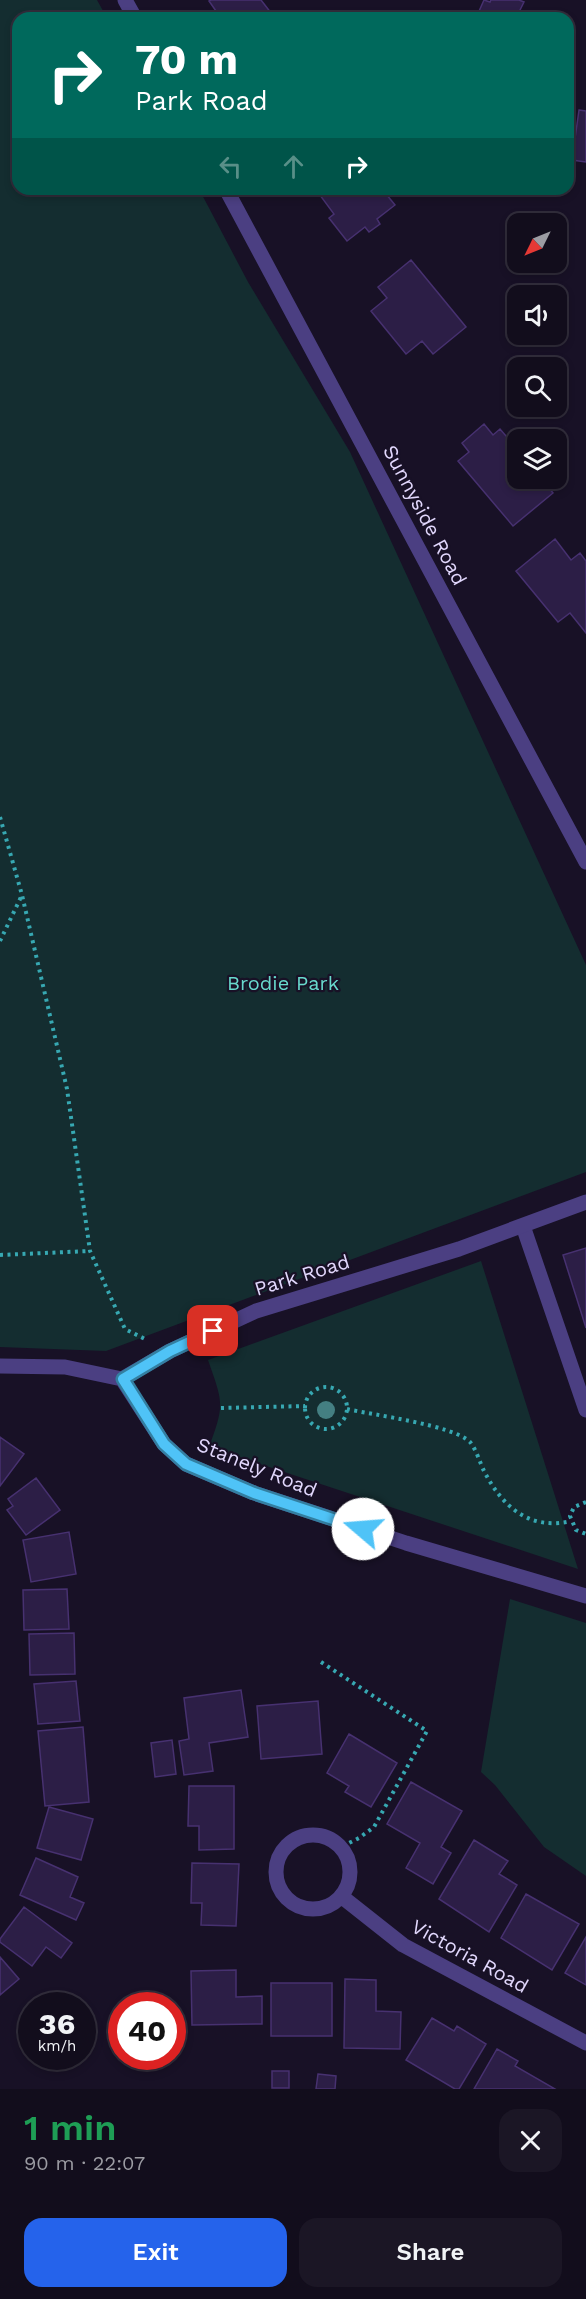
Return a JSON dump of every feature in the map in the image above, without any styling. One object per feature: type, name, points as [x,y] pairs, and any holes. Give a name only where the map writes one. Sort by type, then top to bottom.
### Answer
[{"type":"street","name":"Sunnyside Road","points":[[229,195],[586,862]]},
{"type":"street","name":"Park Road","points":[[123,1379],[170,1351],[256,1311],[459,1249],[586,1202]]},
{"type":"street","points":[[523,1226],[583,1390],[586,1410]]},
{"type":"street","points":[[0,1366],[65,1366],[123,1379]]},
{"type":"street","name":"Stanely Road","points":[[123,1379],[164,1444],[186,1464],[265,1497],[406,1543],[586,1596]]},
{"type":"street","points":[[311,1834],[324,1836],[341,1847],[348,1858],[351,1870],[349,1883],[341,1896],[325,1907],[313,1909],[289,1900],[277,1881],[276,1868],[287,1845],[311,1834]]},
{"type":"street","name":"Victoria Road","points":[[341,1896],[403,1945],[586,2043]]},
{"type":"path","points":[[0,817],[22,895],[67,1089],[90,1251],[125,1329],[170,1351]]},
{"type":"path","points":[[0,941],[22,895]]},
{"type":"path","points":[[0,1255],[90,1251]]},
{"type":"path","points":[[324,1387],[337,1390],[342,1395],[347,1409],[340,1424],[326,1429],[313,1425],[305,1406],[312,1393],[324,1387]]},
{"type":"path","points":[[221,1408],[305,1406]]},
{"type":"path","points":[[347,1409],[447,1430],[470,1442],[498,1496],[519,1514],[534,1521],[553,1525],[570,1521]]},
{"type":"path","points":[[586,1502],[574,1506],[570,1521],[576,1530],[586,1534]]},
{"type":"path","points":[[321,1662],[427,1731],[374,1827],[341,1847]]},
{"type":"green space","name":"Brodie Park","points":[[0,0],[97,0],[104,12],[12,12],[12,195],[202,195],[248,282],[350,452],[586,965],[586,1172],[106,1351],[0,1347]]},
{"type":"green space","points":[[481,1261],[578,1569],[209,1447],[218,1421],[220,1404],[217,1386],[208,1360]]},
{"type":"green space","points":[[510,1599],[586,1623],[586,1876],[544,1847],[495,1785],[481,1772]]},
{"type":"building","points":[[261,0],[270,12],[215,12],[209,1]]},
{"type":"building","points":[[484,0],[524,2],[519,12],[479,12]]},
{"type":"building","points":[[579,110],[586,111],[586,162],[574,160]]},
{"type":"building","points":[[320,195],[387,195],[395,205],[377,219],[380,224],[369,232],[365,227],[347,241],[329,218],[334,214]]},
{"type":"building","points":[[411,260],[466,327],[433,354],[422,341],[406,354],[371,311],[387,298],[378,287]]},
{"type":"building","points":[[484,424],[493,435],[500,429],[507,437],[507,489],[550,489],[553,493],[513,526],[458,461],[469,452],[462,443]]},
{"type":"building","points":[[555,539],[571,560],[580,553],[586,561],[586,633],[570,613],[558,622],[516,571]]},
{"type":"building","points":[[586,1248],[586,1328],[563,1255]]},
{"type":"building","points":[[0,1437],[24,1454],[0,1486]]},
{"type":"building","points":[[36,1478],[60,1510],[26,1535],[7,1510],[13,1506],[8,1499]]},
{"type":"building","points":[[69,1532],[76,1574],[31,1582],[23,1540]]},
{"type":"building","points":[[67,1589],[69,1629],[24,1630],[23,1590]]},
{"type":"building","points":[[74,1633],[75,1674],[30,1675],[29,1634]]},
{"type":"building","points":[[76,1681],[80,1721],[38,1724],[34,1684]]},
{"type":"building","points":[[241,1690],[248,1737],[209,1743],[213,1771],[184,1775],[179,1741],[189,1739],[184,1698]]},
{"type":"building","points":[[318,1701],[322,1754],[261,1759],[257,1706]]},
{"type":"building","points":[[83,1727],[89,1802],[45,1806],[38,1731]]},
{"type":"building","points":[[349,1734],[397,1763],[371,1807],[345,1792],[349,1786],[327,1773]]},
{"type":"building","points":[[172,1740],[176,1774],[155,1777],[151,1743]]},
{"type":"building","points":[[411,1782],[462,1811],[441,1847],[451,1853],[433,1884],[406,1868],[420,1843],[387,1824]]},
{"type":"building","points":[[189,1786],[234,1786],[234,1849],[199,1850],[199,1826],[188,1826]]},
{"type":"building","points":[[49,1807],[93,1819],[81,1860],[37,1848]]},
{"type":"building","points":[[474,1840],[508,1861],[499,1874],[517,1885],[489,1932],[439,1899]]},
{"type":"building","points":[[36,1858],[78,1877],[70,1897],[84,1903],[76,1920],[20,1895]]},
{"type":"building","points":[[192,1863],[239,1864],[236,1926],[201,1925],[202,1903],[191,1903]]},
{"type":"building","points":[[526,1894],[579,1924],[552,1970],[501,1938]]},
{"type":"building","points":[[24,1907],[72,1943],[61,1958],[46,1947],[32,1966],[0,1942]]},
{"type":"building","points":[[586,1937],[586,1985],[565,1973]]},
{"type":"building","points":[[0,1957],[19,1979],[0,1995]]},
{"type":"building","points":[[236,1970],[236,1997],[262,1996],[262,2024],[192,2025],[191,1971]]},
{"type":"building","points":[[345,1979],[376,1980],[376,2011],[401,2012],[400,2049],[344,2048]]},
{"type":"building","points":[[271,1983],[332,1983],[332,2036],[271,2036]]},
{"type":"building","points":[[432,2018],[454,2031],[457,2026],[486,2044],[459,2089],[455,2089],[406,2060]]},
{"type":"building","points":[[497,2049],[518,2061],[515,2066],[555,2089],[474,2089]]},
{"type":"building","points":[[272,2071],[289,2071],[289,2088],[272,2088]]},
{"type":"building","points":[[318,2074],[336,2076],[335,2089],[316,2089]]},
{"type":"route","points":[[213,1331],[170,1351],[123,1379],[164,1444],[186,1464],[237,1486],[363,1529]]}]
